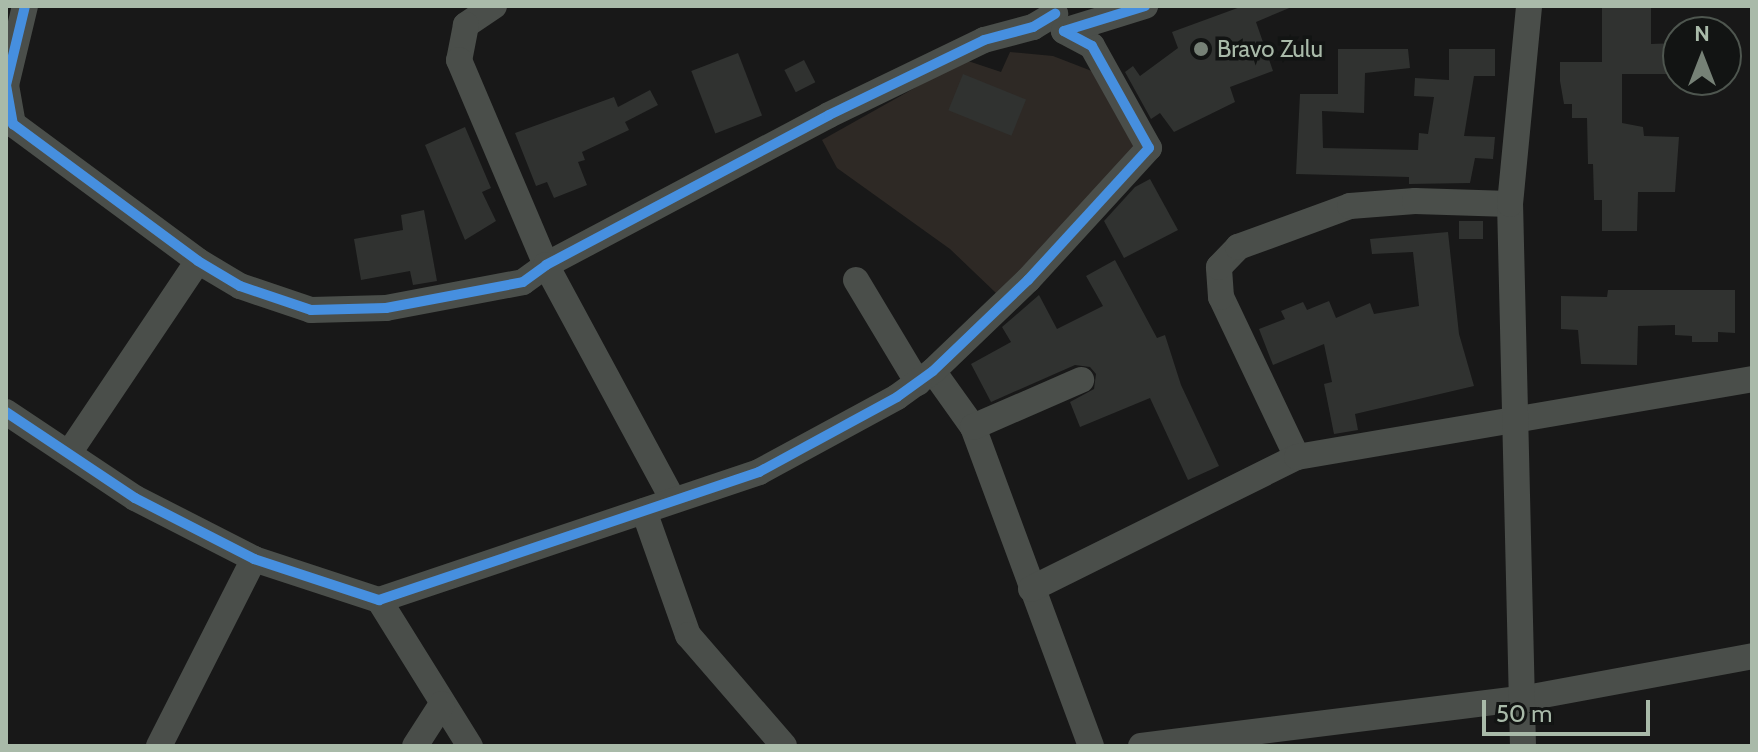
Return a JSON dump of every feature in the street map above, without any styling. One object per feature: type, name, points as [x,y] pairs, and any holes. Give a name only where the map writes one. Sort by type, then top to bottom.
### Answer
[{"type":"street","points":[[25,6],[6,85],[13,124],[198,261],[240,286],[311,310],[386,308],[523,282],[546,265],[829,115],[984,40],[1057,17],[1145,6]]},
{"type":"street","points":[[494,6],[466,25],[459,60],[546,265],[673,500]]},
{"type":"street","points":[[1523,746],[1510,204],[1529,6]]},
{"type":"street","points":[[6,412],[135,498],[254,559],[379,600],[759,472],[926,377],[1028,280],[1149,148],[1092,46],[1057,17]]},
{"type":"street","points":[[1297,457],[1221,297],[1219,267],[1238,247],[1350,206],[1415,201],[1510,204]]},
{"type":"street","points":[[69,453],[198,261]]},
{"type":"street","points":[[856,280],[889,342],[973,427],[1091,746]]},
{"type":"street","points":[[1031,589],[1297,457],[1752,379]]},
{"type":"street","points":[[973,427],[1081,380]]},
{"type":"street","points":[[644,511],[688,635],[784,746]]},
{"type":"street","points":[[159,746],[254,559]]},
{"type":"street","points":[[379,600],[470,746]]},
{"type":"street","points":[[1141,746],[1521,699],[1752,656]]},
{"type":"street","points":[[415,746],[442,704]]},
{"type":"shaded area","points":[[1010,52],[1053,56],[1102,75],[1142,149],[1068,230],[996,293],[950,249],[837,168],[822,140],[952,67],[968,61],[1001,72]]},
{"type":"building","points":[[1243,6],[1294,6],[1256,22],[1273,71],[1230,87],[1235,102],[1174,132],[1160,113],[1151,119],[1125,72],[1133,66],[1140,76],[1178,48],[1172,32]]},
{"type":"building","points":[[1602,6],[1651,6],[1651,44],[1662,44],[1662,74],[1622,74],[1622,123],[1643,127],[1644,136],[1679,137],[1675,192],[1638,192],[1637,231],[1602,231],[1602,200],[1594,200],[1593,164],[1588,164],[1587,118],[1572,118],[1572,104],[1564,104],[1560,62],[1602,62]]},
{"type":"building","points":[[1338,49],[1408,49],[1410,68],[1365,73],[1364,113],[1322,111],[1323,148],[1418,150],[1419,133],[1428,134],[1434,97],[1414,96],[1415,78],[1449,80],[1449,49],[1495,49],[1495,76],[1474,76],[1464,136],[1495,137],[1493,159],[1475,158],[1470,183],[1409,184],[1409,177],[1296,174],[1300,94],[1338,94]]},
{"type":"building","points":[[738,53],[762,116],[715,133],[691,71]]},
{"type":"building","points":[[804,60],[815,82],[796,92],[784,70]]},
{"type":"building","points":[[963,74],[1026,99],[1011,136],[948,110]]},
{"type":"building","points":[[650,90],[658,105],[625,122],[629,130],[582,152],[585,160],[578,162],[587,185],[554,198],[547,182],[536,186],[515,133],[614,97],[618,107]]},
{"type":"building","points":[[465,127],[491,188],[482,192],[496,221],[465,240],[425,145]]},
{"type":"building","points":[[1150,179],[1178,230],[1124,258],[1104,221],[1135,187]]},
{"type":"building","points":[[424,210],[437,281],[413,285],[410,271],[361,280],[354,239],[403,230],[401,215]]},
{"type":"building","points":[[1459,221],[1483,221],[1483,239],[1459,239]]},
{"type":"building","points":[[1448,232],[1459,334],[1474,386],[1355,414],[1358,430],[1334,434],[1324,384],[1332,382],[1324,344],[1273,365],[1259,329],[1285,319],[1281,311],[1303,302],[1307,310],[1329,301],[1336,318],[1370,303],[1374,314],[1419,306],[1413,252],[1372,254],[1370,239]]},
{"type":"building","points":[[1115,260],[1157,338],[1165,335],[1181,385],[1219,466],[1188,480],[1150,398],[1080,427],[1070,402],[1094,389],[1096,374],[1090,367],[1075,365],[991,402],[971,364],[1011,342],[1002,327],[1039,295],[1057,329],[1103,306],[1086,276]]},
{"type":"building","points":[[1608,290],[1735,290],[1735,333],[1718,332],[1718,342],[1692,342],[1692,336],[1675,335],[1675,325],[1638,326],[1637,365],[1581,364],[1578,330],[1561,329],[1561,296],[1607,297]]},
{"type":"cycle path","points":[[25,6],[6,85],[13,124],[198,261],[240,286],[311,310],[386,308],[523,282],[546,265],[829,115],[984,40],[1033,27],[1055,14]]},
{"type":"cycle path","points":[[6,412],[135,498],[254,559],[379,600],[759,472],[897,397],[933,371],[1028,280],[1149,148],[1092,46],[1064,31],[1145,6]]},
{"type":"place","name":"Bravo Zulu","points":[[1201,49]]}]
